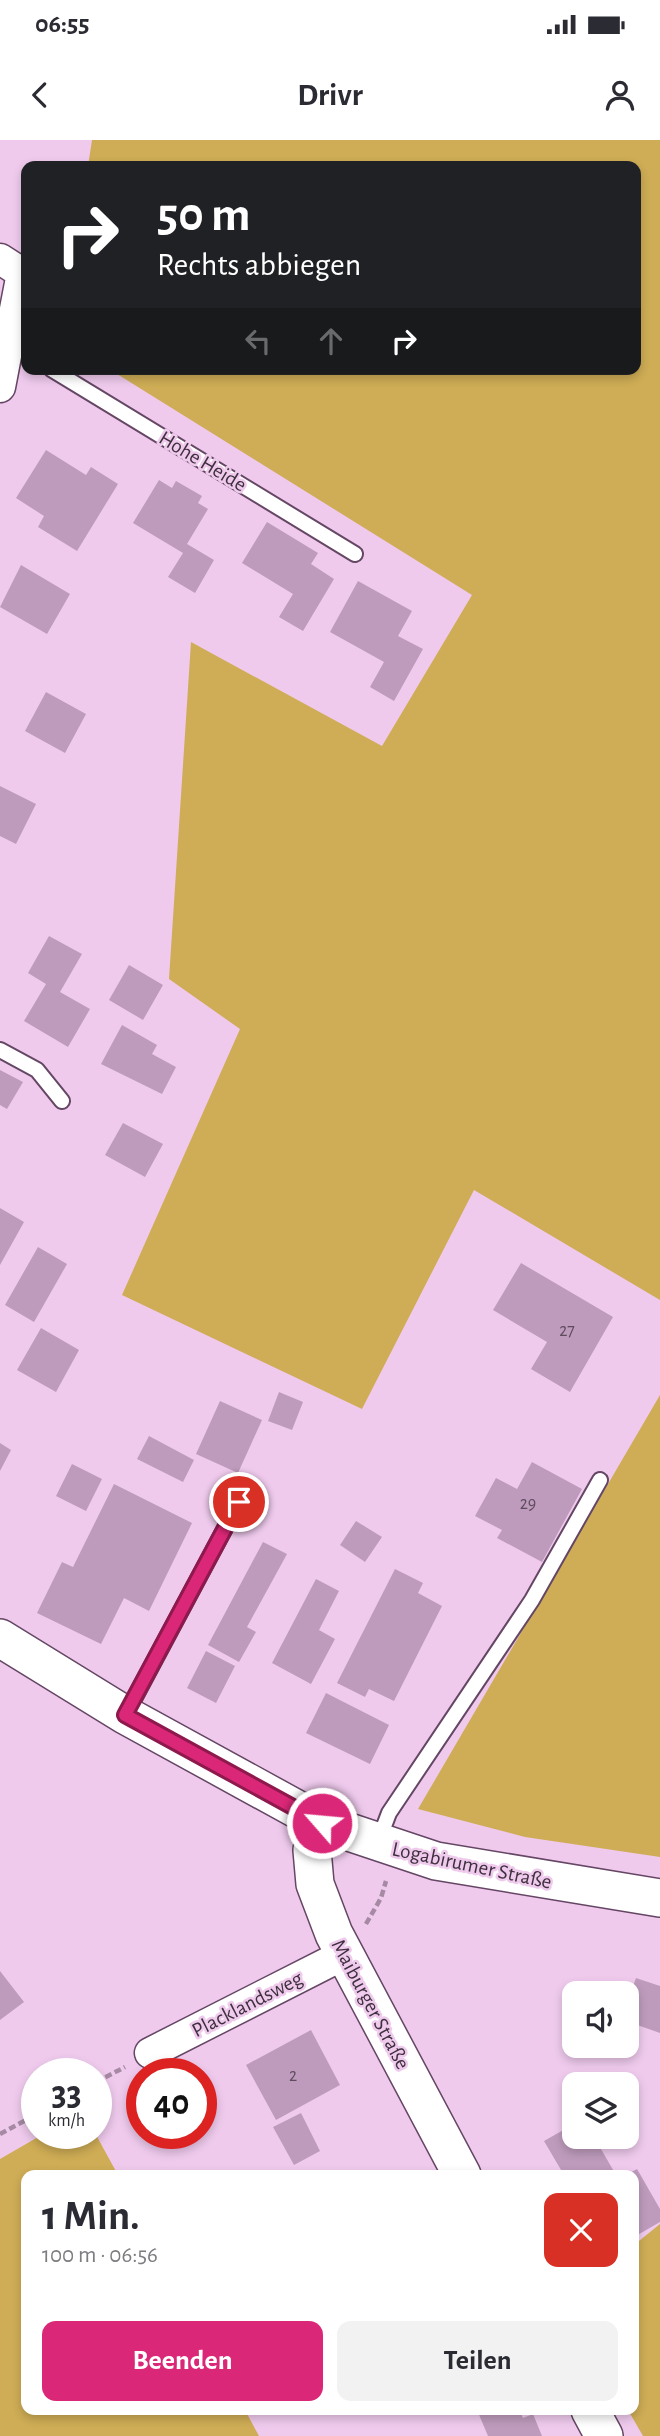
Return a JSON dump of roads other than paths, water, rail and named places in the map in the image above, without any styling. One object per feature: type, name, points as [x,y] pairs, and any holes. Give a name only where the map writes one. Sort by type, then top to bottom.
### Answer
[{"type":"street","points":[[0,259],[21,272]]},
{"type":"street","points":[[0,387],[18,349],[21,292]]},
{"type":"street","name":"Logabirumer Straße","points":[[0,1638],[125,1715],[322,1823],[377,1844],[436,1861],[660,1898]]},
{"type":"street","name":"Maiburger Straße","points":[[322,1823],[312,1850],[315,1884],[343,1955],[459,2170]]},
{"type":"street","name":"Placklandsweg","points":[[150,2053],[343,1955]]},
{"type":"street","points":[[593,2415],[604,2436]]},
{"type":"lane","name":"Hohe Heide","points":[[61,375],[355,554]]},
{"type":"lane","points":[[0,1050],[37,1070],[62,1101]]},
{"type":"lane","points":[[377,1844],[389,1813],[532,1600],[600,1480]]},
{"type":"lane","points":[[125,1715],[239,1502]]}]
